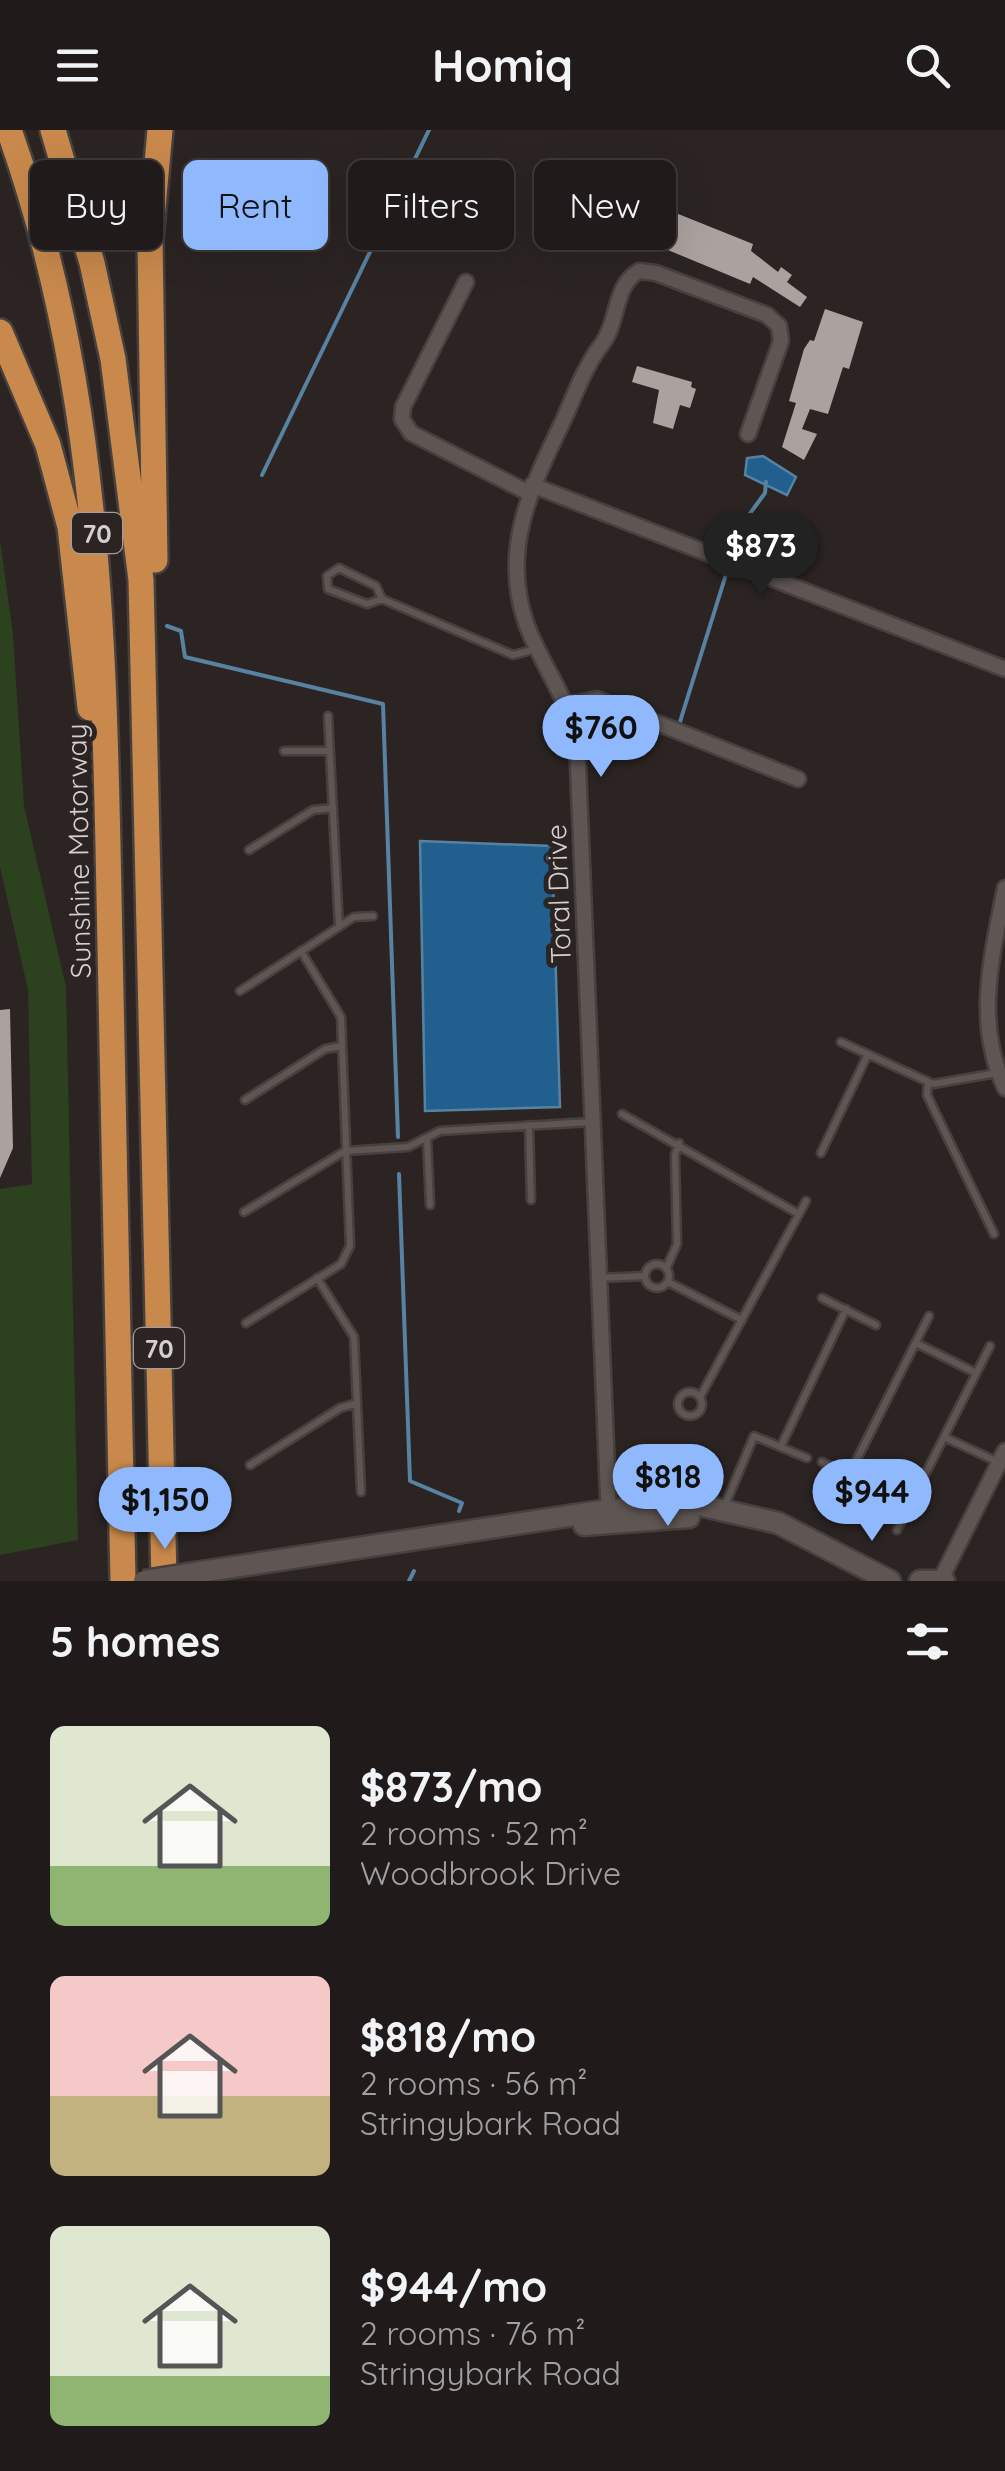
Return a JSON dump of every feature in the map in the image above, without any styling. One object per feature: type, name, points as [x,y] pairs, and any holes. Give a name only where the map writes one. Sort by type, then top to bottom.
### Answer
[{"type":"highway","name":"Sunshine Motorway","points":[[10,130],[68,346],[96,525],[104,623],[123,1581]]},
{"type":"highway","name":"70","points":[[53,130],[92,263],[127,448],[142,580],[164,1581]]},
{"type":"highway","points":[[150,845],[156,617],[150,241],[160,130]]},
{"type":"highway","points":[[0,332],[44,432],[70,527],[110,946]]},
{"type":"street","name":"Toral Drive","points":[[609,1517],[578,762],[567,705],[537,649],[520,604],[515,565],[518,527],[531,489],[594,354],[606,340],[626,281],[639,271],[656,273],[767,315],[779,326],[781,342],[748,434]]},
{"type":"street","points":[[466,282],[403,407],[402,419],[411,433],[531,489],[1005,669]]},
{"type":"street","points":[[567,705],[590,698],[606,702],[798,779]]},
{"type":"street","points":[[1002,1081],[986,1007],[1005,888]]},
{"type":"street","points":[[935,1580],[1002,1457]]},
{"type":"street","points":[[609,1517],[656,1504],[725,1508],[778,1523],[890,1581]]},
{"type":"street","points":[[144,1581],[504,1528],[609,1517],[681,1516],[759,1529],[832,1552]]},
{"type":"lane","points":[[382,599],[376,586],[350,571],[339,568],[327,576],[328,588],[340,596],[367,604],[382,599],[513,655],[537,649]]},
{"type":"lane","points":[[328,716],[338,927]]},
{"type":"lane","points":[[284,751],[330,750]]},
{"type":"lane","points":[[249,850],[313,810],[332,808]]},
{"type":"lane","points":[[240,991],[354,917],[373,916]]},
{"type":"lane","points":[[246,1324],[341,1264],[349,1252],[339,1010],[301,951]]},
{"type":"lane","points":[[841,1042],[928,1083],[1002,1081]]},
{"type":"lane","points":[[245,1100],[325,1049],[342,1046]]},
{"type":"lane","points":[[821,1153],[868,1054]]},
{"type":"lane","points":[[928,1083],[927,1095],[994,1234]]},
{"type":"lane","points":[[622,1114],[680,1143],[797,1213]]},
{"type":"lane","points":[[244,1212],[345,1151],[408,1147],[440,1131],[592,1122]]},
{"type":"lane","points":[[529,1126],[532,1200]]},
{"type":"lane","points":[[427,1138],[430,1204]]},
{"type":"lane","points":[[668,1282],[666,1269],[677,1244],[675,1155],[680,1143]]},
{"type":"lane","points":[[700,1397],[806,1201]]},
{"type":"lane","points":[[644,1276],[651,1266],[666,1269]]},
{"type":"lane","points":[[598,1278],[644,1276]]},
{"type":"lane","points":[[644,1276],[654,1288],[668,1282]]},
{"type":"lane","points":[[317,1278],[352,1332],[360,1492]]},
{"type":"lane","points":[[668,1282],[742,1320]]},
{"type":"lane","points":[[822,1298],[876,1324]]},
{"type":"lane","points":[[781,1446],[846,1309]]},
{"type":"lane","points":[[850,1475],[929,1316]]},
{"type":"lane","points":[[916,1343],[976,1373]]},
{"type":"lane","points":[[897,1530],[990,1346]]},
{"type":"lane","points":[[250,1464],[340,1408],[357,1403]]},
{"type":"lane","points":[[725,1508],[751,1439],[756,1436],[807,1458]]},
{"type":"lane","points":[[944,1437],[1002,1457]]},
{"type":"lane","points":[[822,1462],[910,1504]]},
{"type":"green space","points":[[0,540],[13,634],[24,806],[66,987],[78,1540],[0,1555],[0,1189],[32,1184],[28,990],[0,867]]},
{"type":"water","points":[[763,456],[796,477],[787,495],[745,475],[747,458]]},
{"type":"water","points":[[420,841],[552,846],[560,1107],[425,1111]]},
{"type":"building","points":[[676,213],[753,244],[751,251],[778,272],[781,267],[792,275],[787,282],[807,297],[800,307],[753,277],[750,284],[668,250],[676,250]]},
{"type":"building","points":[[825,309],[863,322],[849,369],[843,367],[828,414],[810,409],[802,429],[817,434],[804,460],[782,447],[796,403],[789,401],[804,349],[810,340],[814,341]]},
{"type":"building","points":[[637,366],[692,382],[691,387],[696,389],[690,408],[680,405],[673,429],[653,423],[659,390],[632,382]]},
{"type":"building","points":[[10,1009],[13,1148],[0,1178],[0,1010]]},
{"type":"waterway","points":[[262,475],[429,130]]},
{"type":"waterway","points":[[731,559],[743,523],[765,493],[766,482]]},
{"type":"waterway","points":[[679,725],[728,568]]},
{"type":"waterway","points":[[167,626],[181,631],[185,657],[383,704],[398,1137]]},
{"type":"waterway","points":[[399,1174],[410,1481],[462,1503],[459,1511]]},
{"type":"waterway","points":[[409,1581],[414,1571]]}]
